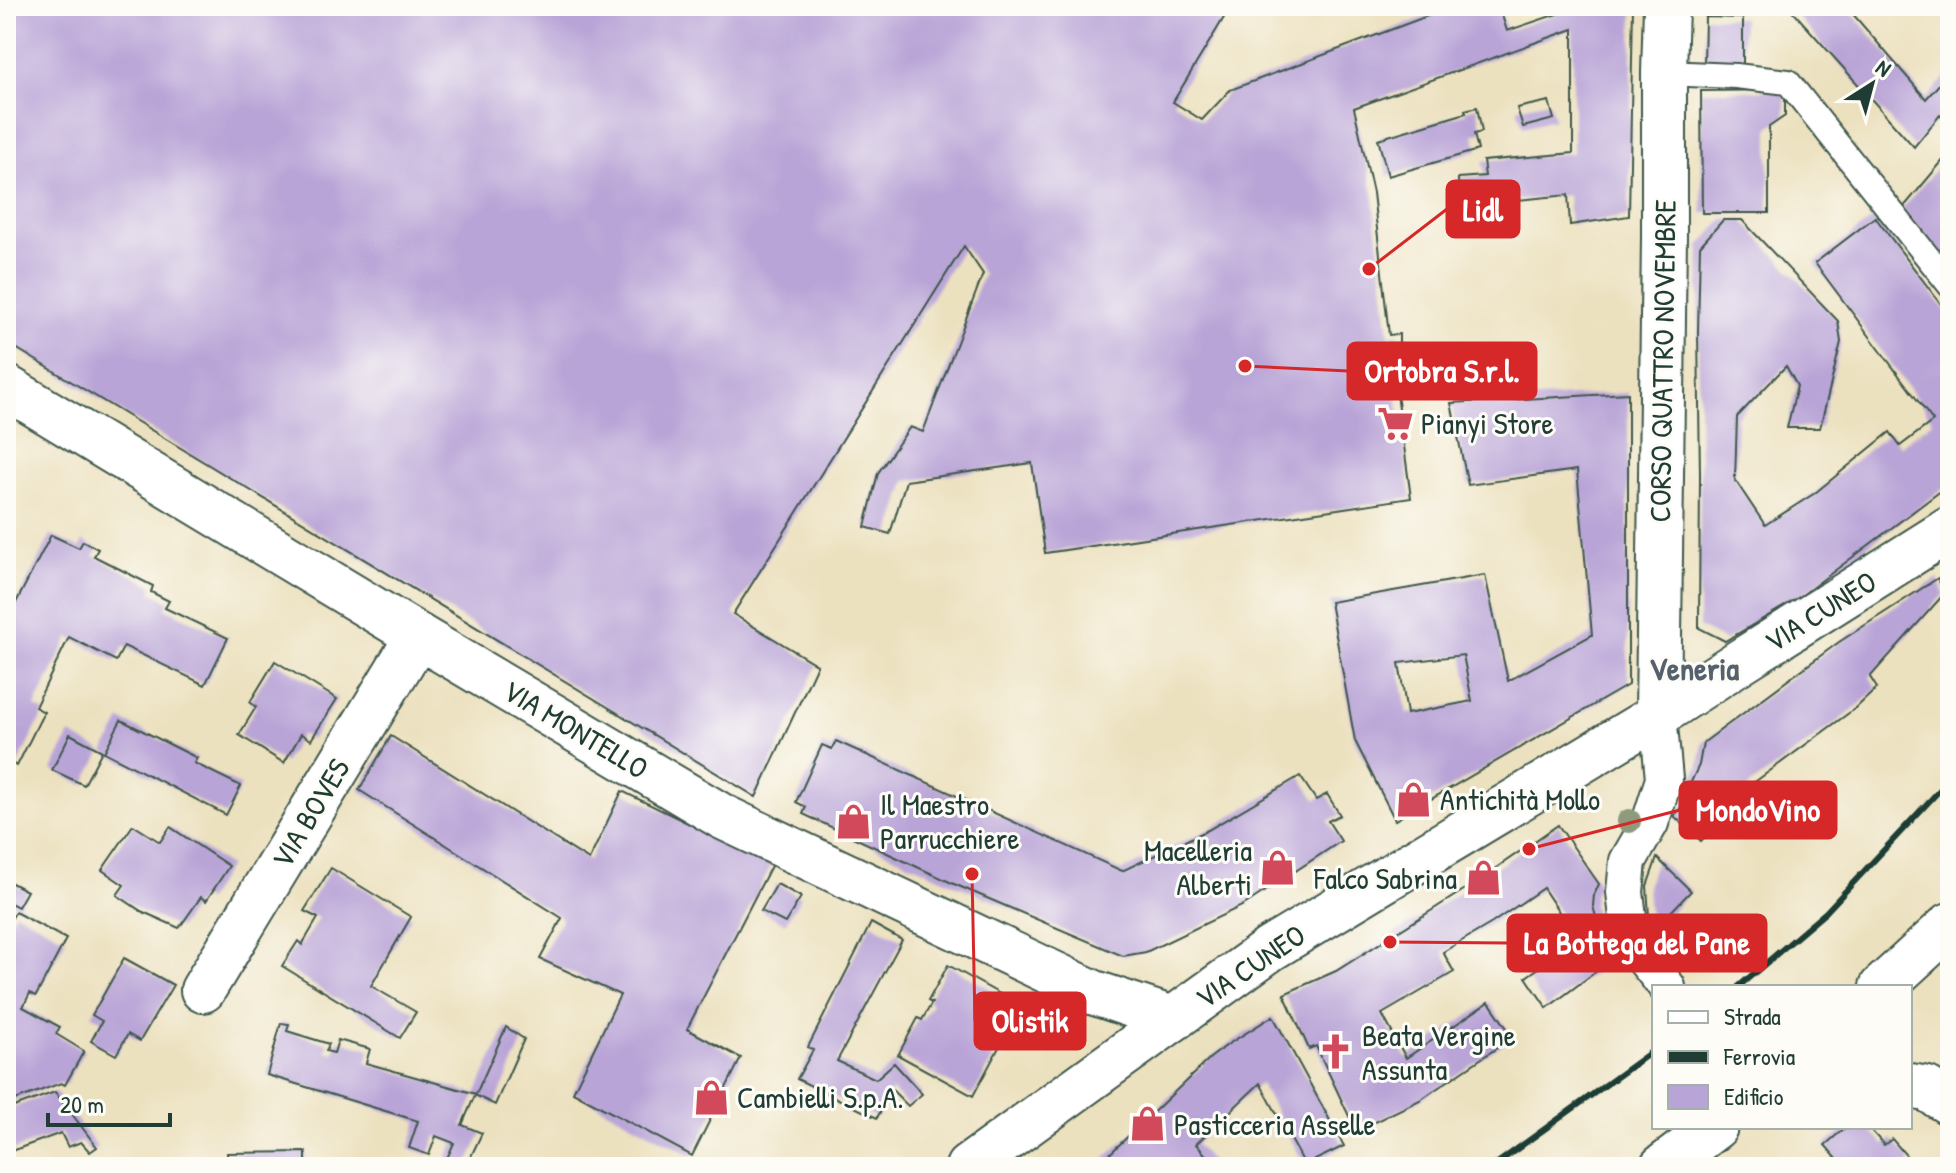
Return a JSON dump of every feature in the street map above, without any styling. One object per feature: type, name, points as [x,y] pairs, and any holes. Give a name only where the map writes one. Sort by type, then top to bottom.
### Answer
[{"type":"street","name":"CORSO QUATTRO NOVEMBRE","points":[[1658,715],[1666,6]]},
{"type":"street","name":"VIA MONTELLO","points":[[6,387],[723,817],[1092,992],[1173,1019]]},
{"type":"street","name":"VIA CUNEO","points":[[968,1167],[1270,949],[1658,715],[1950,529]]},
{"type":"street","name":"VIA BOVES","points":[[203,990],[418,636]]},
{"type":"street","points":[[1656,974],[1629,926],[1625,892],[1628,861],[1650,823],[1664,779],[1658,715]]},
{"type":"street","points":[[1884,985],[1950,925]]},
{"type":"street","points":[[1912,1086],[1927,1089],[1950,1103]]},
{"type":"street","points":[[1662,1167],[1712,1129]]},
{"type":"lane","points":[[1664,73],[1788,82],[1950,285]]},
{"type":"building","points":[[6,6],[1231,6],[1173,102],[1202,120],[1230,90],[1454,6],[1499,6],[1507,31],[1566,11],[1567,6],[1633,6],[1629,216],[1570,225],[1568,195],[1459,206],[1458,178],[1485,176],[1483,161],[1573,153],[1573,29],[1354,108],[1373,193],[1389,335],[1399,334],[1399,343],[1389,344],[1393,372],[1403,371],[1404,379],[1395,379],[1411,498],[1045,553],[1032,463],[906,481],[890,534],[865,527],[878,473],[910,427],[923,432],[983,274],[964,246],[733,614],[817,665],[756,797],[6,342]]},
{"type":"building","points":[[1788,6],[1846,6],[1926,99],[1950,72],[1950,126],[1940,115],[1914,147]]},
{"type":"building","points":[[1705,17],[1743,18],[1743,66],[1704,65]]},
{"type":"building","points":[[1785,90],[1785,116],[1769,127],[1769,213],[1702,213],[1701,91]]},
{"type":"building","points":[[1549,101],[1554,119],[1523,127],[1517,108]]},
{"type":"building","points":[[1477,107],[1482,132],[1474,134],[1478,150],[1388,176],[1378,139]]},
{"type":"building","points":[[1950,152],[1950,252],[1944,258],[1902,209]]},
{"type":"building","points":[[1875,217],[1950,316],[1950,484],[1797,599],[1725,641],[1699,628],[1700,246],[1723,220],[1742,220],[1838,321],[1841,342],[1820,428],[1787,428],[1797,386],[1786,366],[1737,417],[1735,480],[1765,525],[1815,493],[1890,432],[1900,446],[1933,421],[1815,263]]},
{"type":"building","points":[[1628,393],[1628,685],[1395,820],[1355,741],[1330,602],[1485,575],[1508,681],[1592,635],[1577,470],[1468,485],[1451,403]],"holes":[[[1463,655],[1472,701],[1407,714],[1399,663]]]},
{"type":"building","points":[[51,535],[79,548],[83,541],[98,549],[94,556],[153,586],[151,592],[169,601],[165,608],[228,638],[205,685],[124,646],[116,661],[69,637],[35,707],[44,712],[17,766],[6,761],[6,622]]},
{"type":"building","points":[[1938,578],[1944,594],[1870,677],[1877,688],[1857,707],[1752,784],[1701,841],[1674,816],[1692,795],[1691,782],[1699,765],[1703,743],[1839,642]]},
{"type":"building","points":[[275,661],[337,699],[311,740],[301,734],[284,763],[239,735],[256,707],[250,702]]},
{"type":"building","points":[[121,720],[197,758],[194,763],[241,786],[226,815],[104,752]]},
{"type":"building","points":[[70,734],[102,751],[84,785],[52,770]]},
{"type":"building","points":[[391,736],[589,860],[622,791],[772,864],[687,1029],[741,1058],[692,1156],[573,1092],[620,995],[540,959],[562,918],[359,790]]},
{"type":"building","points":[[836,741],[1122,871],[1208,830],[1300,776],[1316,800],[1327,794],[1340,815],[1328,821],[1341,841],[1244,905],[1146,952],[1123,956],[954,884],[803,814],[806,807],[796,802],[822,745],[832,749]]},
{"type":"building","points":[[133,825],[160,842],[170,827],[229,866],[206,901],[201,897],[179,928],[141,911],[117,895],[124,885],[102,870]]},
{"type":"building","points":[[1558,825],[1599,884],[1593,906],[1600,932],[1613,959],[1547,1008],[1526,977],[1569,947],[1561,915],[1543,888],[1443,952],[1454,972],[1382,1014],[1406,1058],[1489,1002],[1513,1037],[1420,1100],[1356,1131],[1316,1046],[1309,1049],[1284,994],[1336,971],[1470,886]]},
{"type":"building","points":[[1657,858],[1691,891],[1663,920],[1649,916],[1647,886]]},
{"type":"building","points":[[331,868],[411,917],[371,986],[416,1012],[400,1038],[282,966],[298,941],[302,945],[318,918],[304,911]]},
{"type":"building","points":[[6,880],[27,891],[18,907],[6,901]]},
{"type":"building","points":[[777,884],[801,897],[785,923],[761,911]]},
{"type":"building","points":[[15,912],[66,939],[36,996],[30,993],[23,1007],[60,1027],[56,1034],[84,1051],[65,1085],[61,1083],[10,1102],[6,1092],[6,929]]},
{"type":"building","points":[[871,923],[902,940],[837,1061],[876,1079],[894,1063],[922,1094],[908,1106],[892,1090],[877,1118],[797,1079],[813,1050],[808,1047]]},
{"type":"building","points":[[124,958],[173,985],[140,1041],[128,1034],[116,1055],[91,1041],[102,1021],[92,1015]]},
{"type":"building","points":[[948,965],[1021,1006],[973,1096],[898,1055],[918,1018],[922,1020],[932,1003],[928,1001]]},
{"type":"building","points":[[1273,1016],[1344,1146],[1305,1165],[1260,1083],[1196,1144],[1216,1167],[1096,1167],[1210,1058]]},
{"type":"building","points":[[281,1023],[289,1024],[287,1031],[329,1044],[326,1051],[334,1053],[338,1040],[370,1049],[366,1063],[476,1094],[506,1027],[524,1039],[495,1105],[475,1095],[462,1125],[482,1133],[466,1167],[443,1167],[454,1143],[436,1136],[429,1155],[409,1148],[418,1121],[267,1075]]},
{"type":"building","points":[[55,1092],[97,1147],[90,1152],[81,1142],[68,1147],[61,1133],[6,1153],[6,1110]]},
{"type":"building","points":[[1844,1129],[1870,1129],[1884,1145],[1892,1139],[1911,1161],[1908,1163],[1912,1167],[1844,1167],[1825,1145]]},
{"type":"building","points":[[306,1152],[306,1167],[228,1167],[227,1153]]},
{"type":"railway","points":[[1740,985],[1826,912],[1950,779]]},
{"type":"railway","points":[[1492,1167],[1652,1051]]},
{"type":"place","name":"Lidl","points":[[1369,269]]},
{"type":"place","name":"Ortobra S.r.l.","points":[[1245,366]]},
{"type":"place","name":"Pianyi Store","points":[[1395,423]]},
{"type":"place","name":"Antichità Mollo","points":[[1414,799]]},
{"type":"place","name":"Il Maestro Parrucchiere","points":[[854,821]]},
{"type":"place","name":"MondoVino","points":[[1529,849]]},
{"type":"place","name":"Macelleria Alberti","points":[[1278,867]]},
{"type":"place","name":"Olistik","points":[[972,874]]},
{"type":"place","name":"Falco Sabrina","points":[[1483,878]]},
{"type":"place","name":"La Bottega del Pane","points":[[1390,942]]},
{"type":"place","name":"Beata Vergine Assunta","points":[[1336,1052]]},
{"type":"place","name":"Cambielli S.p.A.","points":[[711,1097]]},
{"type":"place","name":"Pasticceria Asselle","points":[[1148,1124]]},
{"type":"district","name":"Veneria","points":[[1694,668]]}]
